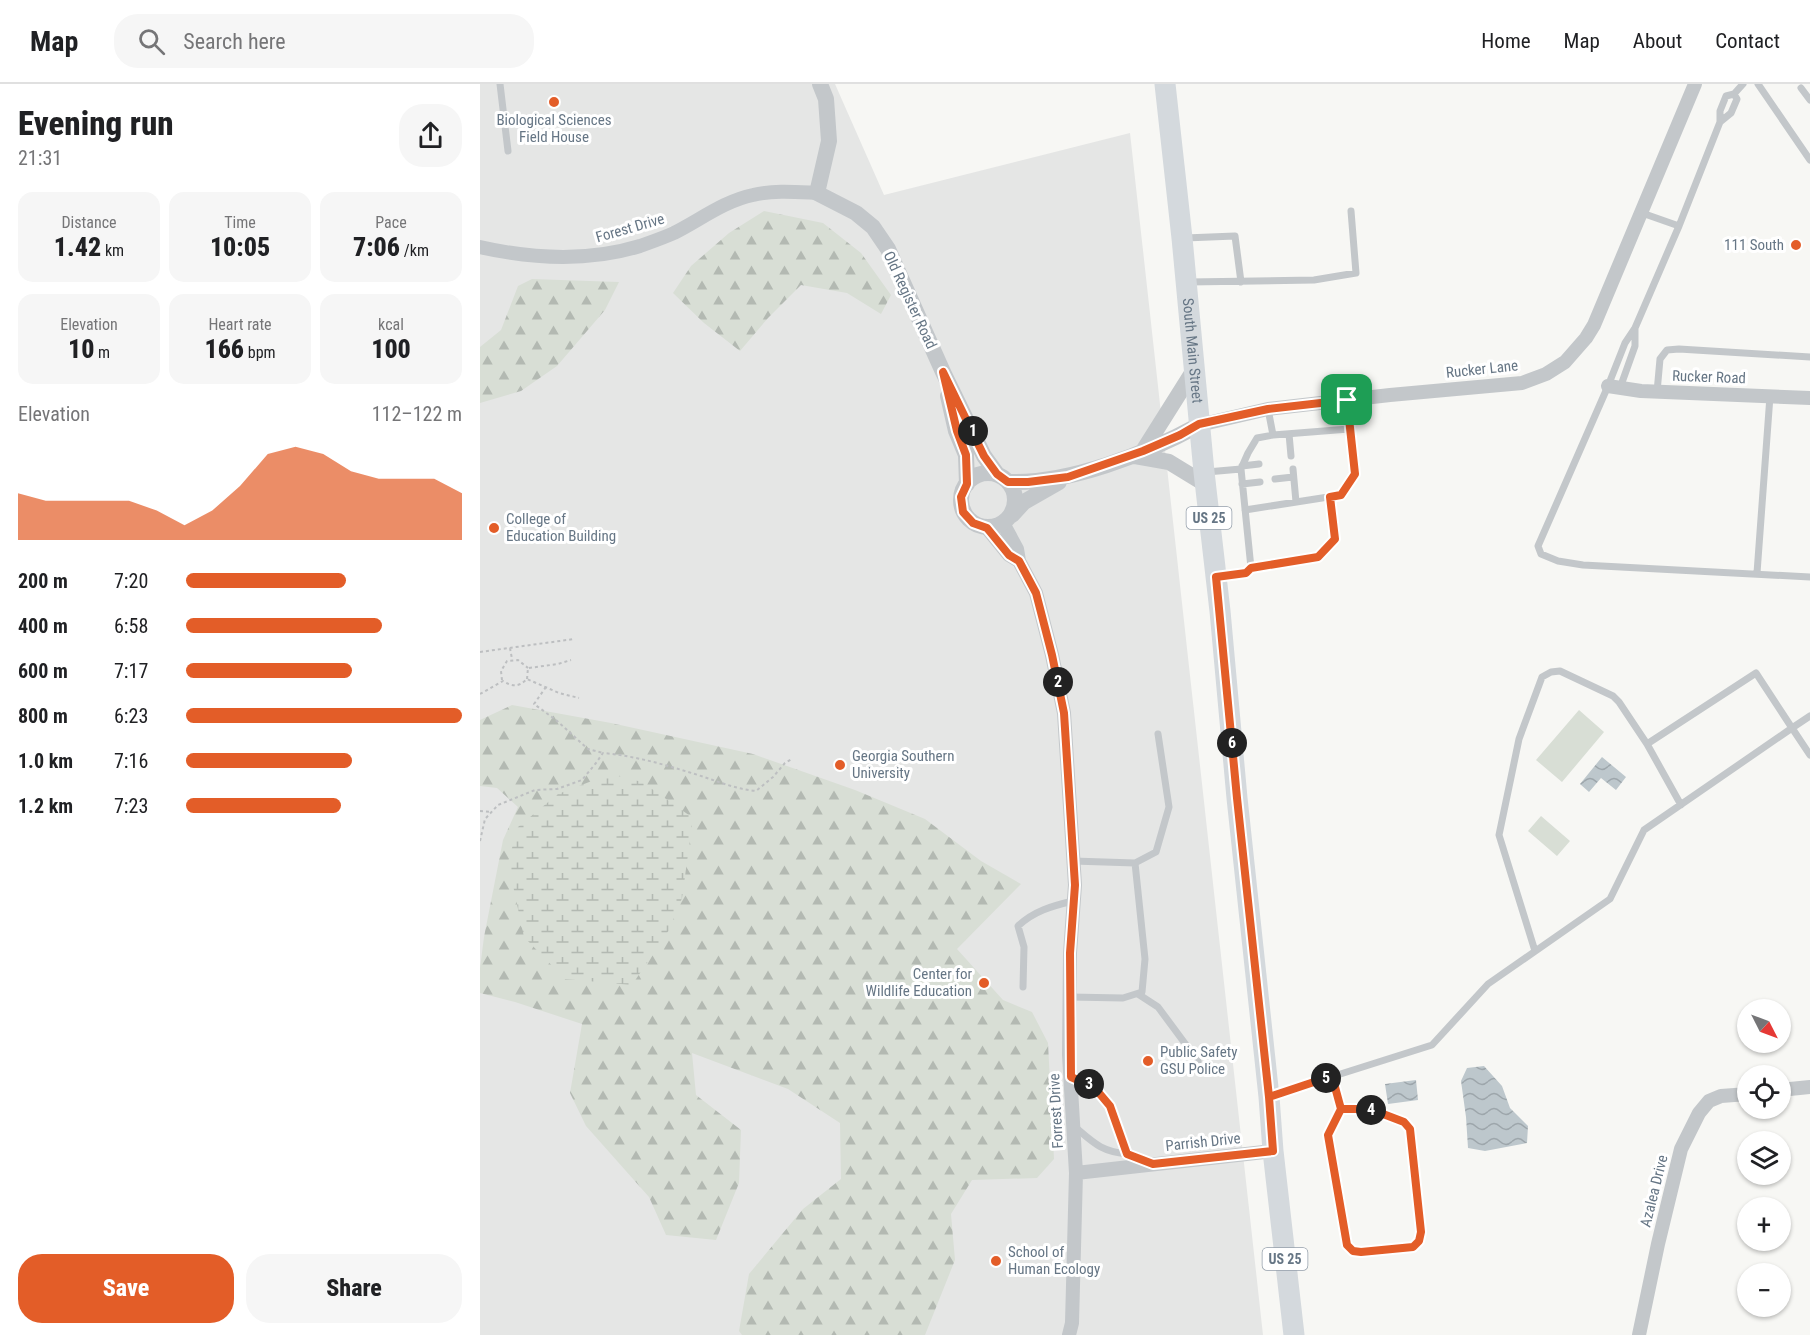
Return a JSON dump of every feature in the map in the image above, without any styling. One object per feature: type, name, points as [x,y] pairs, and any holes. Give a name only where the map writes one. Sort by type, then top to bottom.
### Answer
[{"type":"main road","name":"South Main Street","points":[[1166,84],[1204,478],[1269,1097],[1268,1152],[1294,1335]]},
{"type":"street","points":[[817,193],[829,141],[826,99],[820,84]]},
{"type":"street","name":"Rucker Lane","points":[[1199,424],[1268,409],[1522,383],[1546,374],[1565,362],[1586,339],[1594,325],[1695,84]]},
{"type":"street","name":"Forest Drive","points":[[480,247],[501,252],[551,257],[598,256],[640,246],[675,232],[713,210],[752,195],[782,191],[817,193]]},
{"type":"street","name":"Old Register Road","points":[[817,193],[856,213],[873,227],[888,249],[943,372],[984,456],[1013,489],[1015,507],[1000,522],[973,523],[963,512],[961,497],[967,484],[966,455],[957,431],[943,372]]},
{"type":"street","points":[[1137,453],[1194,370]]},
{"type":"street","name":"Rucker Road","points":[[1614,387],[1657,392],[1810,398]]},
{"type":"street","points":[[1000,522],[1024,502],[1068,477],[1137,453],[1180,435],[1199,424]]},
{"type":"street","points":[[1137,453],[1169,462],[1204,478]]},
{"type":"street","points":[[967,484],[981,474],[989,473],[1002,478],[1028,482],[1068,477]]},
{"type":"street","name":"Forrest Drive","points":[[1000,522],[1009,555],[1019,561],[1036,593],[1064,713],[1075,885],[1070,953],[1070,997],[1076,1173],[1072,1323],[1069,1335]]},
{"type":"street","points":[[1791,1089],[1810,1087]]},
{"type":"street","name":"Azalea Drive","points":[[1640,1335],[1658,1244],[1682,1149],[1700,1113],[1709,1101],[1721,1096],[1737,1095]]},
{"type":"street","name":"Parrish Drive","points":[[1076,1173],[1268,1152]]},
{"type":"lane","points":[[500,84],[507,151]]},
{"type":"lane","points":[[1614,387],[1625,343],[1635,328],[1679,226],[1720,122],[1720,111],[1726,96],[1734,94],[1743,84]]},
{"type":"lane","points":[[1758,84],[1810,160]]},
{"type":"lane","points":[[1801,88],[1810,100]]},
{"type":"lane","points":[[1186,282],[1314,280],[1356,273],[1351,212]]},
{"type":"lane","points":[[1642,213],[1679,226]]},
{"type":"lane","points":[[1182,238],[1235,236],[1241,282]]},
{"type":"lane","points":[[1635,328],[1635,346],[1538,546],[1541,554],[1558,561],[1583,565],[1810,577]]},
{"type":"lane","points":[[1657,392],[1660,359],[1667,350],[1810,357]]},
{"type":"lane","points":[[1757,573],[1770,396]]},
{"type":"lane","points":[[1245,510],[1341,495],[1355,474],[1347,400]]},
{"type":"lane","points":[[1268,409],[1273,435]]},
{"type":"lane","points":[[1251,568],[1241,468],[1257,438],[1349,429]]},
{"type":"lane","points":[[1289,434],[1291,456]]},
{"type":"lane","points":[[1204,478],[1258,464]]},
{"type":"lane","points":[[1275,479],[1293,473],[1296,502]]},
{"type":"lane","points":[[1242,484],[1260,482]]},
{"type":"lane","points":[[1216,577],[1246,573],[1251,568],[1318,557],[1335,539],[1330,497]]},
{"type":"lane","points":[[1535,951],[1499,835],[1519,739],[1542,676],[1560,671],[1613,696],[1647,744],[1681,805]]},
{"type":"lane","points":[[1647,744],[1756,673],[1810,755]]},
{"type":"lane","points":[[1269,1097],[1432,1045],[1488,984],[1611,899],[1644,830],[1810,716]]},
{"type":"lane","points":[[1072,861],[1135,863],[1156,852],[1168,807],[1158,734]]},
{"type":"lane","points":[[1070,997],[1123,998],[1142,992],[1145,959],[1135,863]]},
{"type":"lane","points":[[1023,987],[1024,947],[1018,926],[1028,916],[1044,909],[1073,902]]},
{"type":"lane","points":[[1137,994],[1158,1007],[1198,1061]]},
{"type":"lane","points":[[1332,1076],[1341,1109],[1328,1135],[1347,1245],[1353,1251],[1361,1252],[1413,1247],[1419,1241],[1421,1232],[1410,1129],[1404,1122],[1370,1109],[1341,1109]]},
{"type":"lane","points":[[1071,1077],[1094,1087],[1110,1106],[1127,1154]]},
{"type":"lane","points":[[1074,1125],[1096,1145],[1110,1152],[1127,1154],[1153,1164]]},
{"type":"path","points":[[480,652],[574,639]]},
{"type":"path","points":[[510,647],[512,659]]},
{"type":"path","points":[[518,660],[525,663],[528,668],[527,679],[521,684],[509,685],[503,681],[501,671],[507,661],[518,660]]},
{"type":"path","points":[[528,668],[571,660]]},
{"type":"path","points":[[527,679],[559,693],[579,698]]},
{"type":"path","points":[[480,694],[503,681]]},
{"type":"path","points":[[546,687],[534,704],[588,749],[632,756],[738,789],[756,790],[792,759]]},
{"type":"path","points":[[480,841],[485,819],[498,805],[535,790],[557,789],[582,780],[603,753]]},
{"type":"path","points":[[480,810],[491,812]]},
{"type":"shaded area","name":"Georgia Southern University","points":[[480,84],[835,84],[884,195],[1130,133],[1263,1335],[480,1335]]},
{"type":"green space","points":[[764,211],[823,223],[861,253],[891,295],[881,314],[847,293],[801,285],[768,318],[740,351],[704,323],[673,293],[691,266],[729,233]]},
{"type":"green space","points":[[532,279],[619,282],[605,310],[557,366],[521,391],[480,403],[480,347],[501,330],[518,286]]},
{"type":"green space","points":[[512,705],[611,723],[753,754],[855,790],[925,819],[981,861],[1021,884],[957,949],[1003,1000],[1032,1012],[1048,1043],[1054,1159],[1037,1178],[972,1180],[951,1214],[955,1260],[925,1335],[742,1335],[739,1331],[749,1274],[803,1209],[841,1179],[840,1123],[788,1089],[692,1053],[696,1095],[741,1130],[739,1183],[716,1240],[666,1235],[649,1197],[586,1126],[570,1093],[582,1024],[480,993],[484,937],[503,840],[518,807],[497,788],[480,786],[480,720]]},
{"type":"green space","points":[[1579,710],[1604,732],[1562,782],[1536,760]]},
{"type":"green space","points":[[610,774],[642,782],[693,818],[682,898],[669,930],[632,985],[565,979],[524,937],[508,862],[518,827],[558,794]]},
{"type":"green space","points":[[1541,816],[1570,841],[1557,856],[1528,831]]},
{"type":"water","points":[[1602,757],[1626,777],[1616,790],[1601,778],[1589,792],[1580,784]]},
{"type":"water","points":[[1484,1066],[1502,1086],[1510,1108],[1528,1126],[1527,1143],[1485,1151],[1468,1148],[1461,1081],[1467,1068]]},
{"type":"water","points":[[1416,1080],[1418,1100],[1388,1104],[1385,1084]]},
{"type":"place","name":"Biological Sciences Field House","points":[[554,102]]},
{"type":"place","name":"111 South","points":[[1796,245]]},
{"type":"place","name":"College of Education Building","points":[[494,528]]},
{"type":"place","name":"Georgia Southern University","points":[[840,765]]},
{"type":"place","name":"Center for Wildlife Education","points":[[984,983]]},
{"type":"place","name":"Public Safety GSU Police","points":[[1148,1061]]},
{"type":"place","name":"School of Human Ecology","points":[[996,1261]]},
{"type":"route","points":[[1347,400],[1268,409],[1199,424],[1143,451],[1068,477],[1008,482],[997,474],[984,456],[943,372],[957,431],[966,455],[967,484],[961,497],[963,512],[973,523],[987,528],[1009,555],[1019,561],[1036,593],[1064,713],[1075,885],[1070,953],[1069,1055],[1071,1077],[1094,1087],[1110,1106],[1127,1154],[1153,1164],[1273,1151],[1269,1097],[1332,1076],[1341,1109],[1370,1109],[1404,1122],[1410,1129],[1421,1232],[1419,1241],[1413,1247],[1361,1252],[1353,1251],[1347,1245],[1328,1135],[1341,1109],[1332,1076],[1269,1097],[1216,577],[1246,573],[1251,568],[1318,557],[1335,539],[1330,497],[1341,495],[1355,474],[1347,400]]}]
